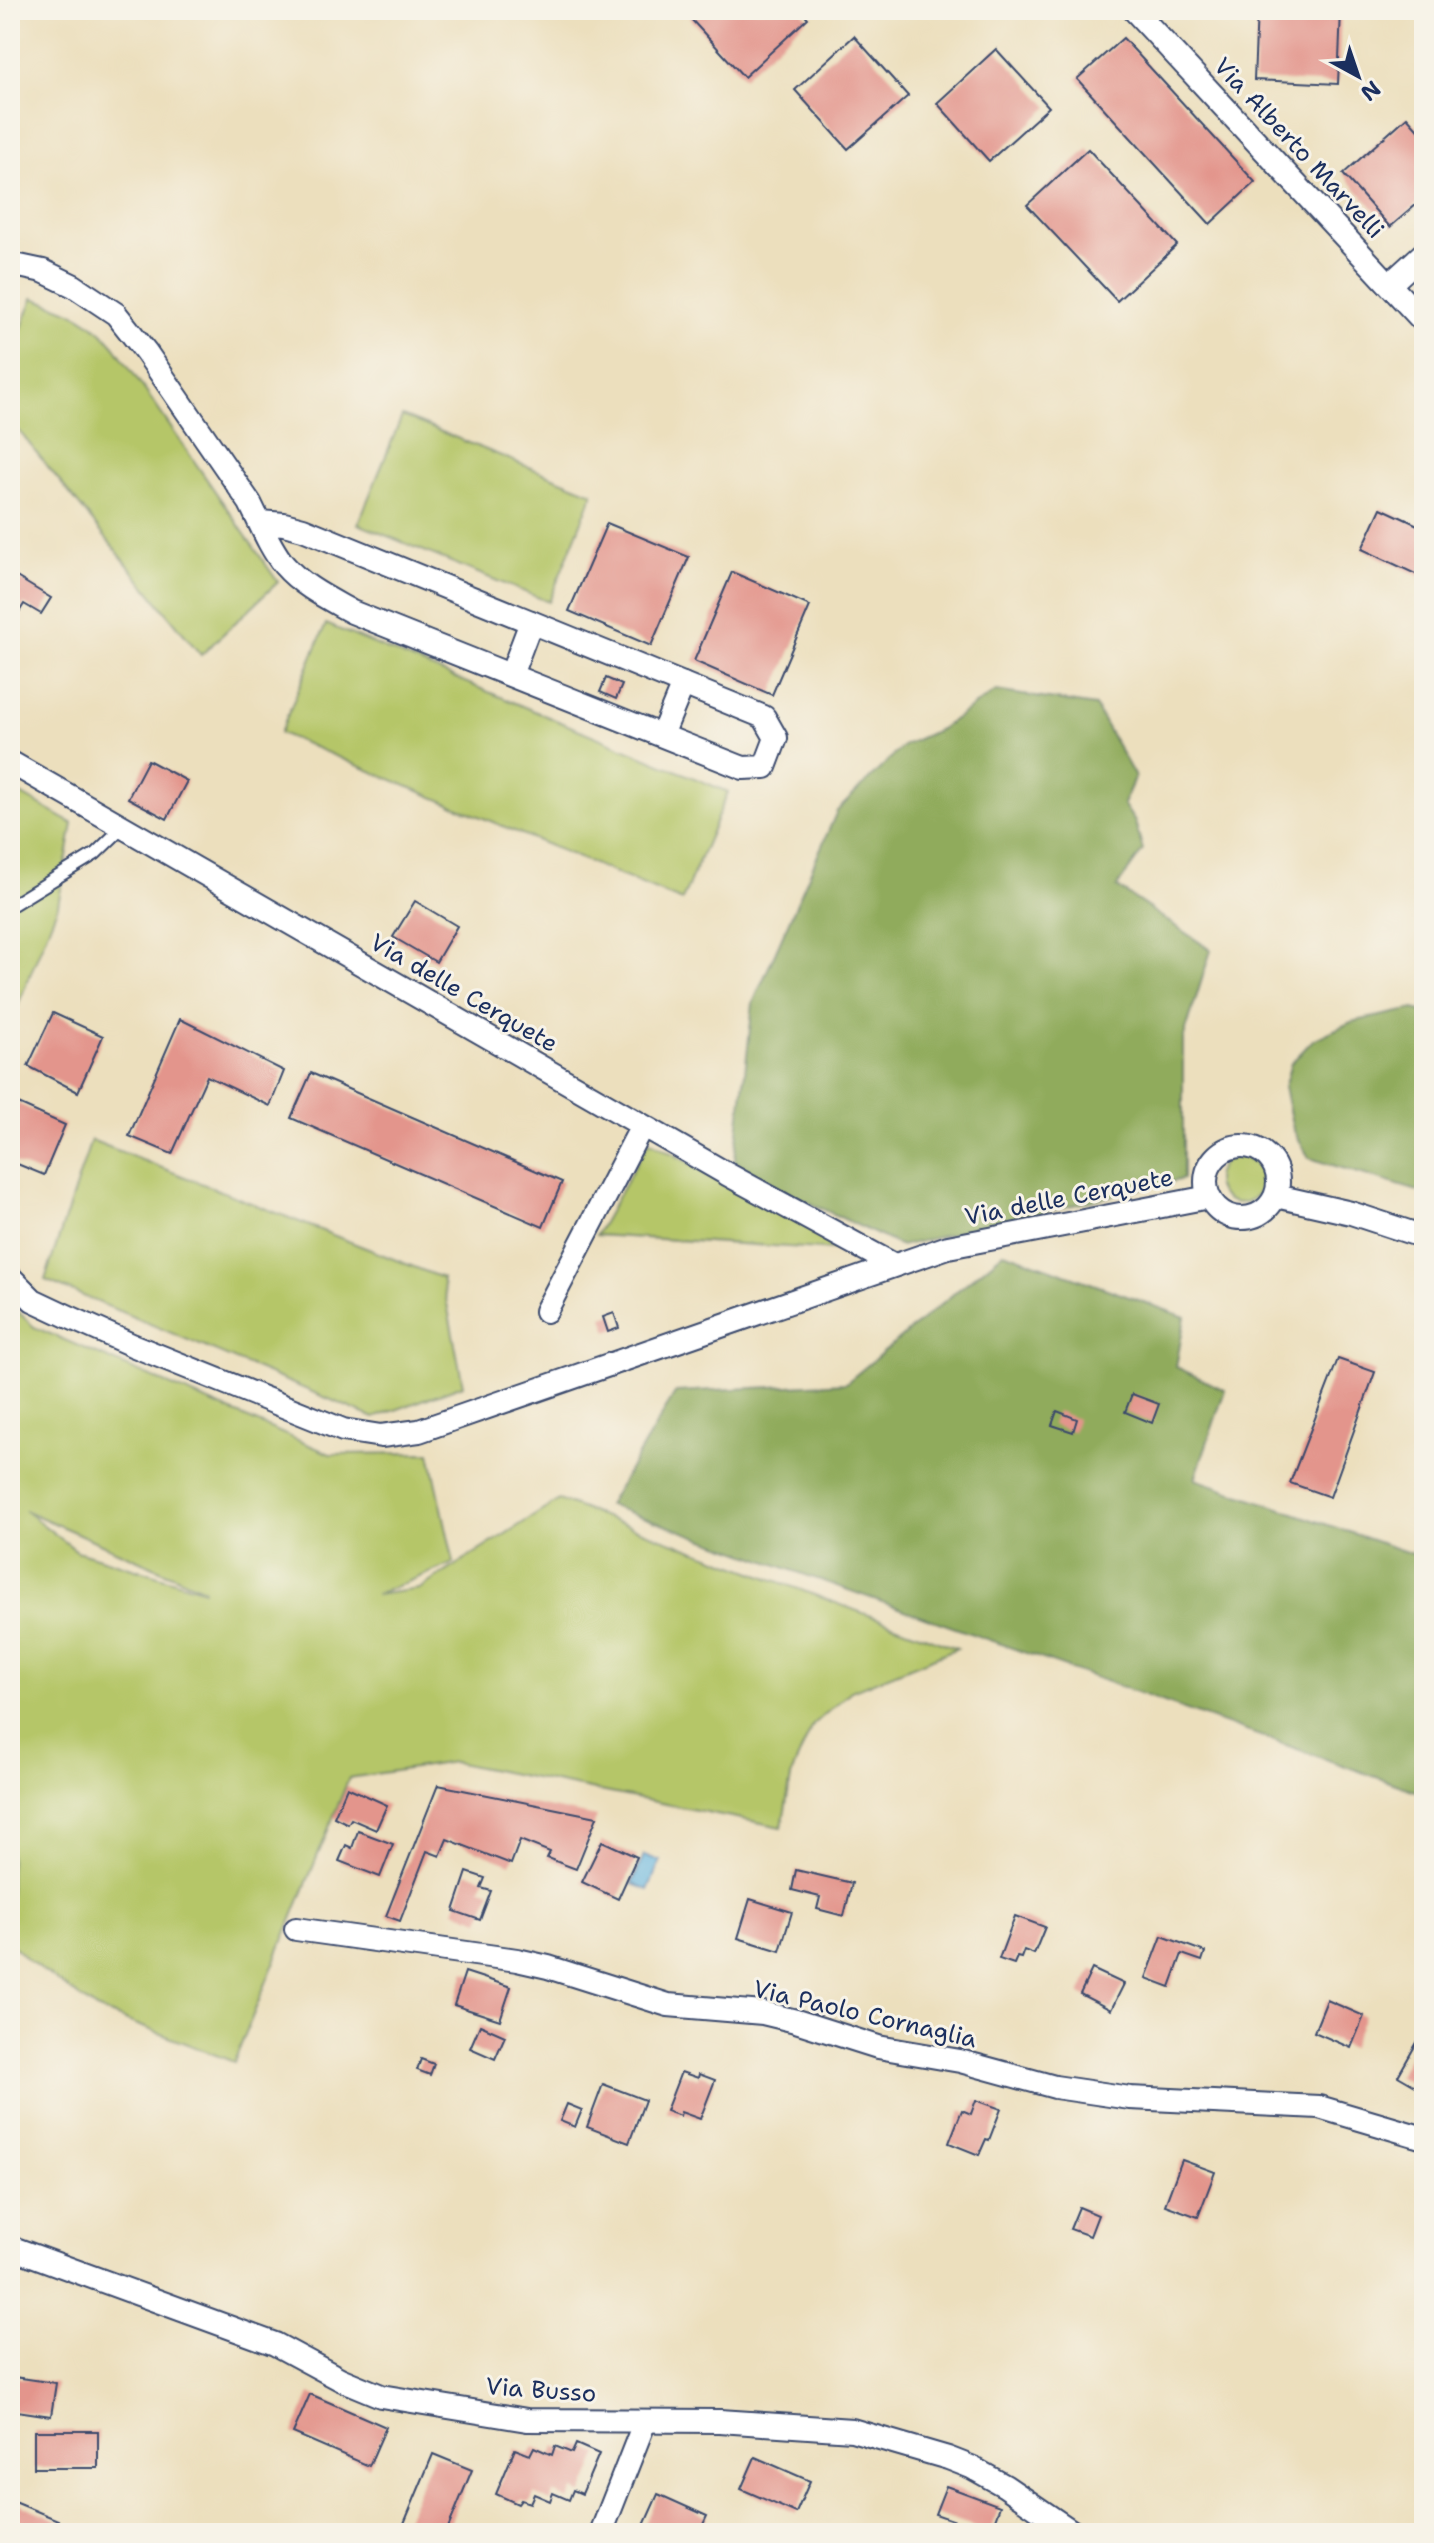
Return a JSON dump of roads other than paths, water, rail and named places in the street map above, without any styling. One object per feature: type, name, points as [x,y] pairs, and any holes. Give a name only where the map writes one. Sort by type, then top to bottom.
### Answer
[{"type":"street","name":"Via Alberto Marvelli","points":[[1134,10],[1424,322]]},
{"type":"street","points":[[1390,284],[1424,253]]},
{"type":"street","points":[[10,264],[43,271],[116,314],[164,377],[250,503],[260,522],[284,565],[317,592],[352,612],[743,768],[765,767],[776,738],[764,717],[303,529],[260,522]]},
{"type":"street","points":[[511,675],[531,622]]},
{"type":"street","points":[[662,735],[683,684]]},
{"type":"street","name":"Via delle Cerquete","points":[[10,762],[642,1126],[894,1265]]},
{"type":"street","points":[[546,1311],[642,1126]]},
{"type":"street","points":[[1242,1146],[1256,1148],[1268,1156],[1276,1168],[1279,1182],[1276,1196],[1268,1208],[1256,1216],[1242,1219],[1228,1217],[1216,1209],[1209,1197],[1206,1183],[1208,1169],[1216,1157],[1228,1149],[1242,1146]]},
{"type":"street","points":[[1276,1196],[1351,1213],[1424,1237]]},
{"type":"street","name":"Via delle Cerquete","points":[[10,1277],[33,1300],[132,1345],[343,1430],[381,1436],[419,1431],[948,1247],[1209,1197]]},
{"type":"street","name":"Via Paolo Cornaglia","points":[[296,1929],[527,1962],[668,2005],[763,2013],[878,2047],[960,2061],[1055,2087],[1130,2098],[1319,2107],[1424,2138]]},
{"type":"street","name":"Via Busso","points":[[10,2247],[275,2344],[340,2379],[381,2396],[527,2420],[815,2426],[866,2433],[971,2467],[1074,2533]]},
{"type":"street","points":[[601,2533],[645,2421]]},
{"type":"lane","points":[[10,906],[95,854],[122,828]]},
{"type":"water","points":[[644,1855],[660,1861],[648,1890],[632,1884]]}]
